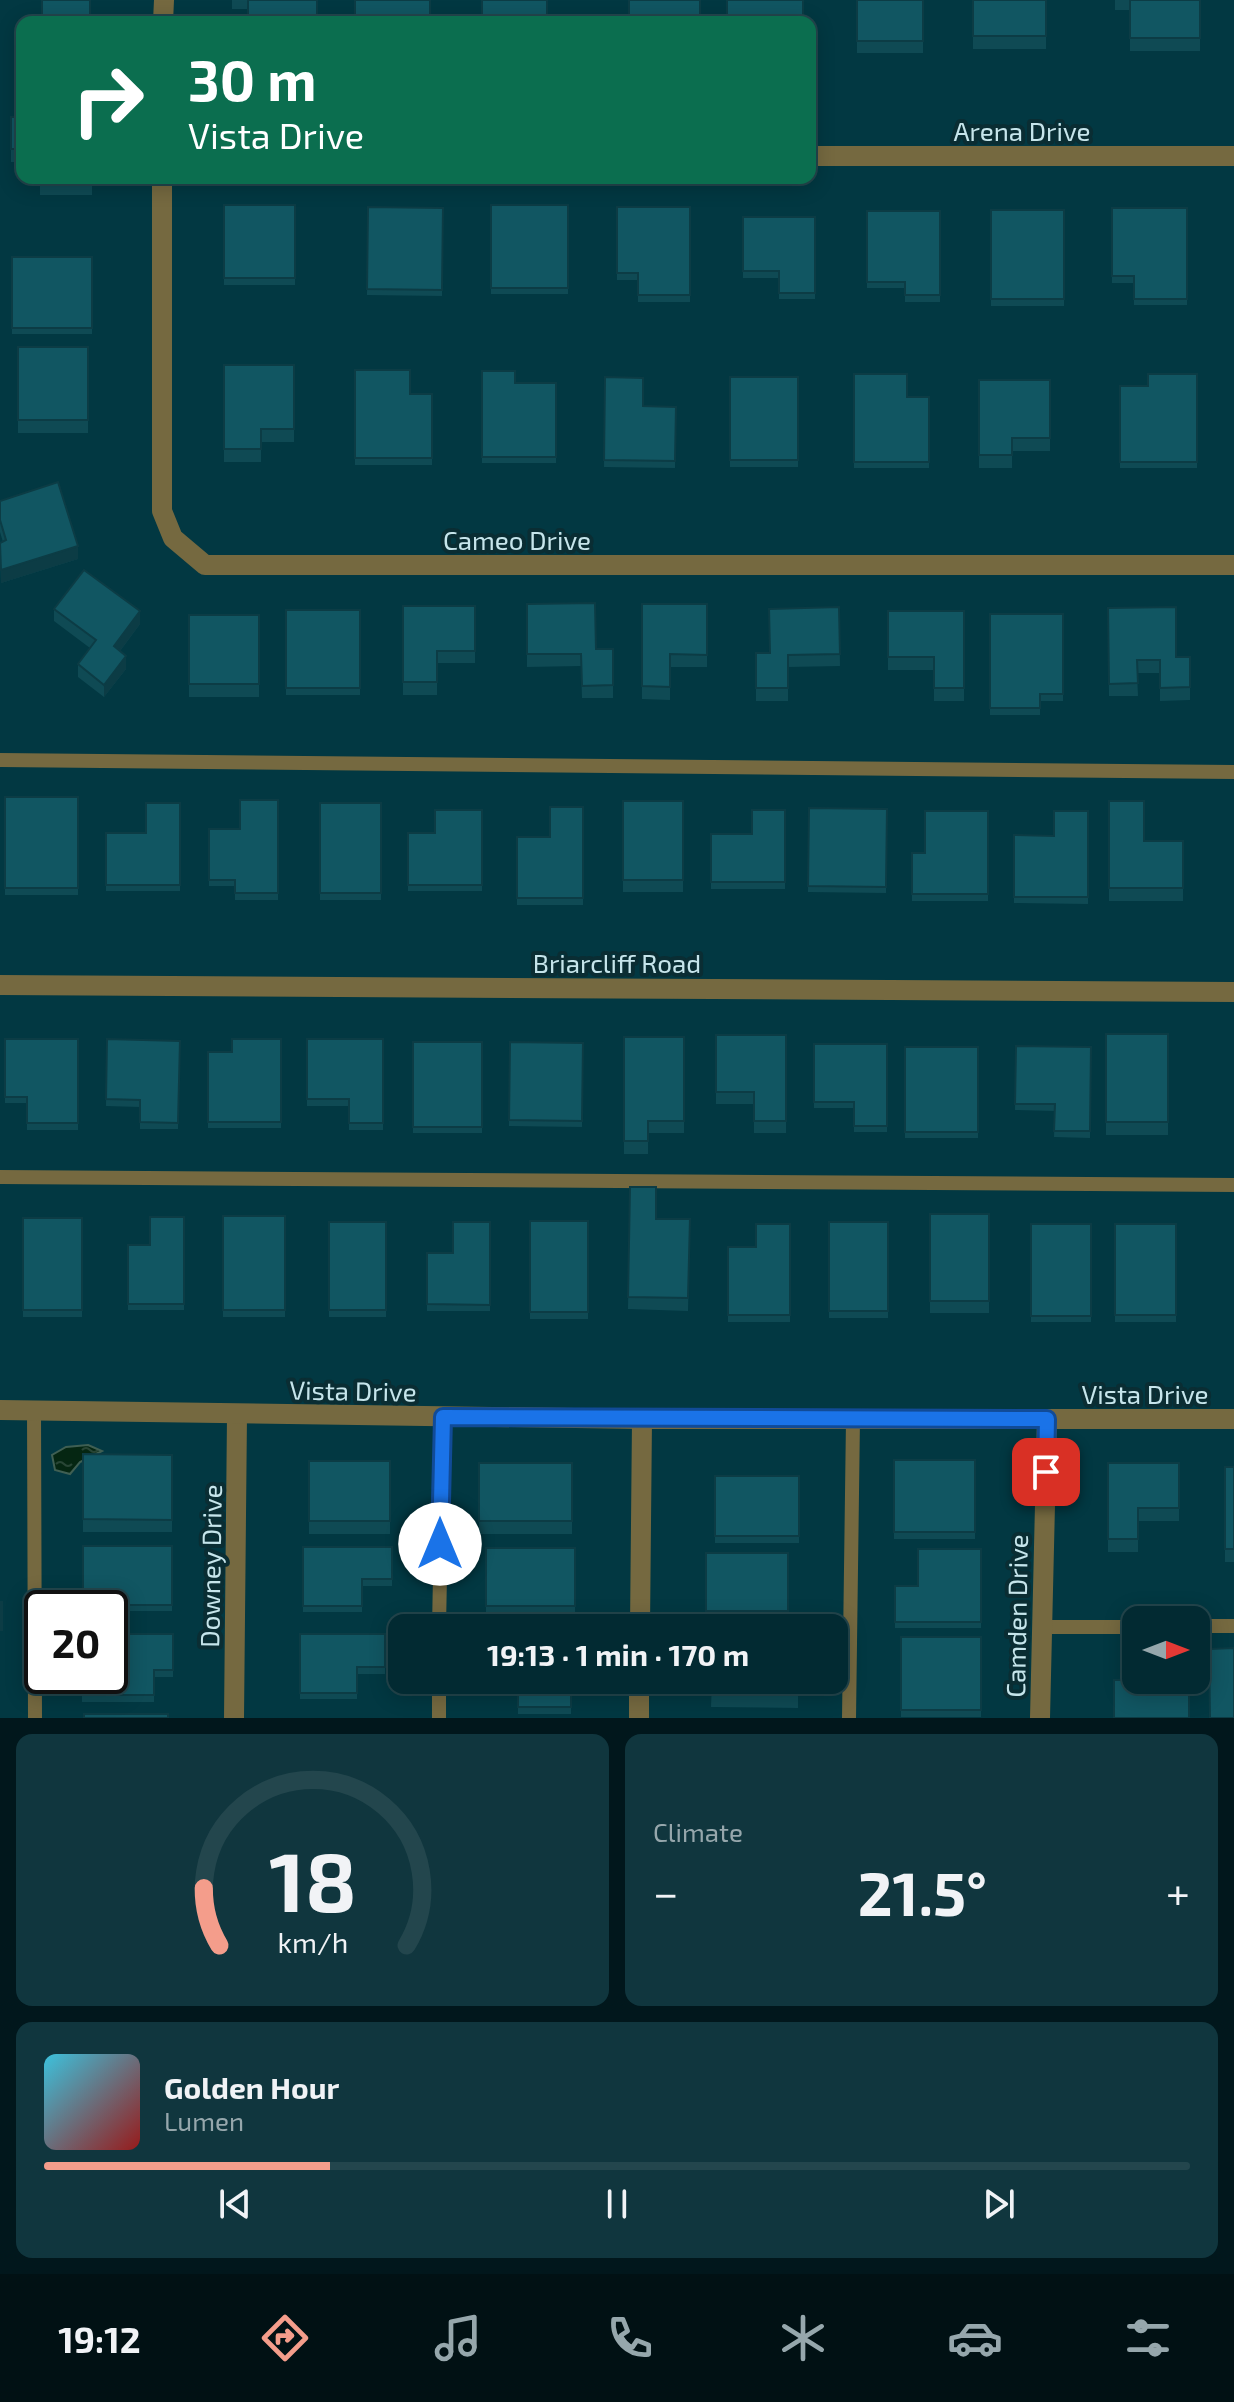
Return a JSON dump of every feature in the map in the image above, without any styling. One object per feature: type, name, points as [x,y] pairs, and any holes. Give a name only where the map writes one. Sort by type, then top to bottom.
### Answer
[{"type":"street","name":"Arena Drive","points":[[816,156],[1234,156]]},
{"type":"street","name":"Cameo Drive","points":[[162,184],[162,511],[173,538],[205,565],[1234,565]]},
{"type":"street","name":"Briarcliff Road","points":[[0,985],[1234,992]]},
{"type":"street","name":"Vista Drive","points":[[0,1410],[642,1419],[1234,1419]]},
{"type":"street","name":"Downey Drive","points":[[234,1718],[237,1415]]},
{"type":"street","points":[[640,1614],[642,1419]]},
{"type":"street","name":"Camden Drive","points":[[1040,1718],[1047,1419]]},
{"type":"street","points":[[639,1694],[639,1718]]},
{"type":"lane","points":[[0,760],[1234,772]]},
{"type":"lane","points":[[0,1177],[1234,1185]]},
{"type":"lane","points":[[34,1410],[35,1718]]},
{"type":"lane","points":[[439,1614],[443,1417]]},
{"type":"lane","points":[[849,1718],[853,1419]]},
{"type":"lane","points":[[1210,1626],[1234,1626]]},
{"type":"lane","points":[[1042,1627],[1122,1627]]},
{"type":"lane","points":[[439,1694],[439,1718]]},
{"type":"water","points":[[88,1445],[102,1451],[80,1462],[70,1474],[55,1470],[52,1455],[66,1447]]},
{"type":"building","points":[[42,0],[90,0],[90,16],[42,16]]},
{"type":"building","points":[[248,0],[317,0],[317,16],[248,16]]},
{"type":"building","points":[[355,0],[430,0],[430,16],[355,16]]},
{"type":"building","points":[[482,0],[547,0],[547,16],[482,16]]},
{"type":"building","points":[[629,0],[700,0],[700,16],[629,16]]},
{"type":"building","points":[[727,0],[803,0],[803,16],[727,16]]},
{"type":"building","points":[[857,0],[923,0],[923,41],[857,41]]},
{"type":"building","points":[[973,0],[1046,0],[1046,36],[973,36]]},
{"type":"building","points":[[1130,0],[1200,0],[1200,38],[1130,38]]},
{"type":"building","points":[[11,117],[16,117],[16,149],[11,149]]},
{"type":"building","points":[[224,205],[295,205],[295,278],[224,278]]},
{"type":"building","points":[[491,205],[568,205],[568,288],[491,288]]},
{"type":"building","points":[[368,207],[443,208],[442,290],[367,289]]},
{"type":"building","points":[[617,207],[690,207],[690,295],[638,295],[638,273],[617,273]]},
{"type":"building","points":[[1112,208],[1187,208],[1187,299],[1134,299],[1134,276],[1112,276]]},
{"type":"building","points":[[991,210],[1064,210],[1064,299],[991,299]]},
{"type":"building","points":[[867,211],[940,211],[940,295],[905,295],[905,282],[867,282]]},
{"type":"building","points":[[743,217],[815,217],[815,293],[779,293],[779,271],[743,271]]},
{"type":"building","points":[[12,257],[92,257],[92,328],[12,328]]},
{"type":"building","points":[[18,347],[88,347],[88,420],[18,420]]},
{"type":"building","points":[[224,365],[294,365],[294,429],[261,429],[261,449],[224,449]]},
{"type":"building","points":[[355,370],[410,370],[410,394],[432,394],[432,458],[355,458]]},
{"type":"building","points":[[482,371],[515,371],[515,383],[556,383],[556,457],[482,457]]},
{"type":"building","points":[[854,374],[907,374],[907,397],[929,397],[929,462],[854,462]]},
{"type":"building","points":[[1148,374],[1197,374],[1197,462],[1120,462],[1120,386],[1148,386]]},
{"type":"building","points":[[605,377],[643,378],[643,406],[676,407],[675,461],[604,460]]},
{"type":"building","points":[[730,377],[798,377],[798,460],[730,460]]},
{"type":"building","points":[[979,380],[1050,380],[1050,438],[1012,438],[1012,455],[979,455]]},
{"type":"building","points":[[58,482],[78,546],[1,570],[0,543],[6,540],[0,520],[0,501]]},
{"type":"building","points":[[84,570],[140,611],[114,646],[126,656],[104,685],[78,664],[96,640],[54,609]]},
{"type":"building","points":[[595,603],[596,649],[613,649],[613,685],[582,686],[581,654],[527,654],[527,604]]},
{"type":"building","points":[[642,604],[707,604],[707,655],[670,654],[670,687],[642,686]]},
{"type":"building","points":[[403,606],[475,606],[475,651],[437,651],[437,682],[403,682]]},
{"type":"building","points":[[839,607],[840,654],[788,655],[788,688],[756,688],[756,653],[770,653],[769,609]]},
{"type":"building","points":[[1176,607],[1176,657],[1190,657],[1190,687],[1160,688],[1160,660],[1137,660],[1138,683],[1109,684],[1108,608]]},
{"type":"building","points":[[286,610],[360,610],[360,688],[286,688]]},
{"type":"building","points":[[888,611],[964,611],[964,688],[934,688],[934,657],[888,657]]},
{"type":"building","points":[[990,614],[1063,614],[1063,694],[1040,694],[1040,708],[990,708]]},
{"type":"building","points":[[189,615],[259,615],[259,684],[189,684]]},
{"type":"building","points":[[5,797],[78,797],[78,888],[5,888]]},
{"type":"building","points":[[240,800],[278,800],[278,893],[235,893],[235,880],[209,880],[209,829],[240,829]]},
{"type":"building","points":[[623,801],[683,801],[683,880],[623,880]]},
{"type":"building","points":[[1109,801],[1144,801],[1144,841],[1183,841],[1183,888],[1109,888]]},
{"type":"building","points":[[146,803],[180,803],[180,885],[106,885],[106,833],[146,833]]},
{"type":"building","points":[[320,803],[381,803],[381,893],[320,893]]},
{"type":"building","points":[[550,807],[583,807],[583,898],[517,898],[517,837],[550,837]]},
{"type":"building","points":[[809,808],[887,809],[886,887],[808,886]]},
{"type":"building","points":[[435,810],[482,810],[482,885],[408,885],[408,833],[435,833]]},
{"type":"building","points":[[752,810],[785,810],[785,882],[711,882],[711,834],[752,834]]},
{"type":"building","points":[[925,811],[988,811],[988,894],[912,894],[912,853],[925,853]]},
{"type":"building","points":[[1054,811],[1088,811],[1088,897],[1014,897],[1014,835],[1054,836]]},
{"type":"building","points":[[1106,1034],[1168,1034],[1168,1122],[1106,1122]]},
{"type":"building","points":[[716,1035],[786,1035],[786,1121],[754,1121],[754,1092],[716,1092]]},
{"type":"building","points":[[624,1037],[684,1037],[684,1121],[648,1121],[648,1141],[624,1141]]},
{"type":"building","points":[[5,1039],[78,1039],[78,1123],[27,1123],[27,1097],[5,1097]]},
{"type":"building","points":[[107,1039],[180,1041],[178,1123],[140,1122],[140,1100],[106,1099]]},
{"type":"building","points":[[232,1039],[281,1039],[281,1122],[208,1122],[208,1052],[232,1052]]},
{"type":"building","points":[[307,1039],[383,1039],[383,1123],[349,1123],[349,1099],[307,1099]]},
{"type":"building","points":[[413,1042],[482,1042],[482,1127],[413,1127]]},
{"type":"building","points":[[510,1042],[583,1043],[582,1121],[509,1120]]},
{"type":"building","points":[[814,1044],[887,1044],[887,1126],[854,1126],[854,1102],[814,1102]]},
{"type":"building","points":[[1016,1046],[1091,1047],[1090,1131],[1054,1131],[1055,1104],[1015,1104]]},
{"type":"building","points":[[905,1047],[978,1047],[978,1132],[905,1132]]},
{"type":"building","points":[[630,1187],[656,1187],[656,1219],[690,1219],[688,1298],[628,1297]]},
{"type":"building","points":[[930,1214],[989,1214],[989,1301],[930,1301]]},
{"type":"building","points":[[223,1216],[285,1216],[285,1310],[223,1310]]},
{"type":"building","points":[[150,1217],[184,1217],[184,1304],[128,1304],[128,1245],[150,1245]]},
{"type":"building","points":[[23,1218],[82,1218],[82,1310],[23,1310]]},
{"type":"building","points":[[530,1221],[588,1221],[588,1312],[530,1312]]},
{"type":"building","points":[[329,1222],[386,1222],[386,1310],[329,1310]]},
{"type":"building","points":[[453,1222],[490,1222],[490,1305],[427,1304],[427,1253],[453,1253]]},
{"type":"building","points":[[829,1222],[888,1222],[888,1311],[829,1311]]},
{"type":"building","points":[[756,1224],[790,1224],[790,1315],[728,1315],[728,1247],[756,1247]]},
{"type":"building","points":[[1031,1224],[1091,1224],[1091,1316],[1031,1316]]},
{"type":"building","points":[[1115,1224],[1176,1224],[1176,1315],[1115,1315]]},
{"type":"building","points":[[83,1454],[172,1455],[172,1520],[83,1519]]},
{"type":"building","points":[[894,1460],[975,1460],[975,1532],[894,1532]]},
{"type":"building","points":[[309,1461],[390,1461],[390,1521],[309,1521]]},
{"type":"building","points":[[479,1463],[572,1463],[572,1521],[479,1521]]},
{"type":"building","points":[[1108,1463],[1179,1463],[1179,1508],[1138,1508],[1138,1539],[1108,1539]]},
{"type":"building","points":[[1225,1467],[1234,1467],[1234,1549],[1225,1549]]},
{"type":"building","points":[[715,1476],[799,1476],[799,1536],[715,1536]]},
{"type":"building","points":[[83,1546],[172,1546],[172,1605],[128,1605],[128,1590],[83,1590]]},
{"type":"building","points":[[303,1547],[392,1547],[392,1579],[362,1579],[362,1606],[303,1606]]},
{"type":"building","points":[[486,1548],[575,1548],[575,1606],[486,1606]]},
{"type":"building","points":[[918,1549],[981,1549],[981,1622],[895,1622],[895,1586],[918,1586]]},
{"type":"building","points":[[706,1553],[788,1553],[788,1611],[706,1611]]},
{"type":"building","points":[[2,1602],[2,1630],[0,1630]]},
{"type":"building","points":[[128,1634],[173,1634],[173,1670],[154,1670],[154,1695],[82,1695],[128,1694]]},
{"type":"building","points":[[300,1634],[385,1634],[385,1667],[357,1667],[357,1693],[300,1693]]},
{"type":"building","points":[[901,1637],[981,1637],[981,1710],[901,1710]]},
{"type":"building","points":[[1234,1648],[1234,1718],[1210,1718],[1210,1649]]},
{"type":"building","points":[[1114,1680],[1122,1680],[1122,1694],[1189,1694],[1189,1718],[1114,1718]]},
{"type":"building","points":[[518,1694],[571,1694],[571,1707],[518,1707]]},
{"type":"building","points":[[711,1694],[798,1694],[798,1695]]},
{"type":"building","points":[[84,1714],[168,1714],[168,1718],[84,1718]]},
{"type":"route","points":[[440,1544],[443,1417],[1047,1419],[1046,1472]]}]
